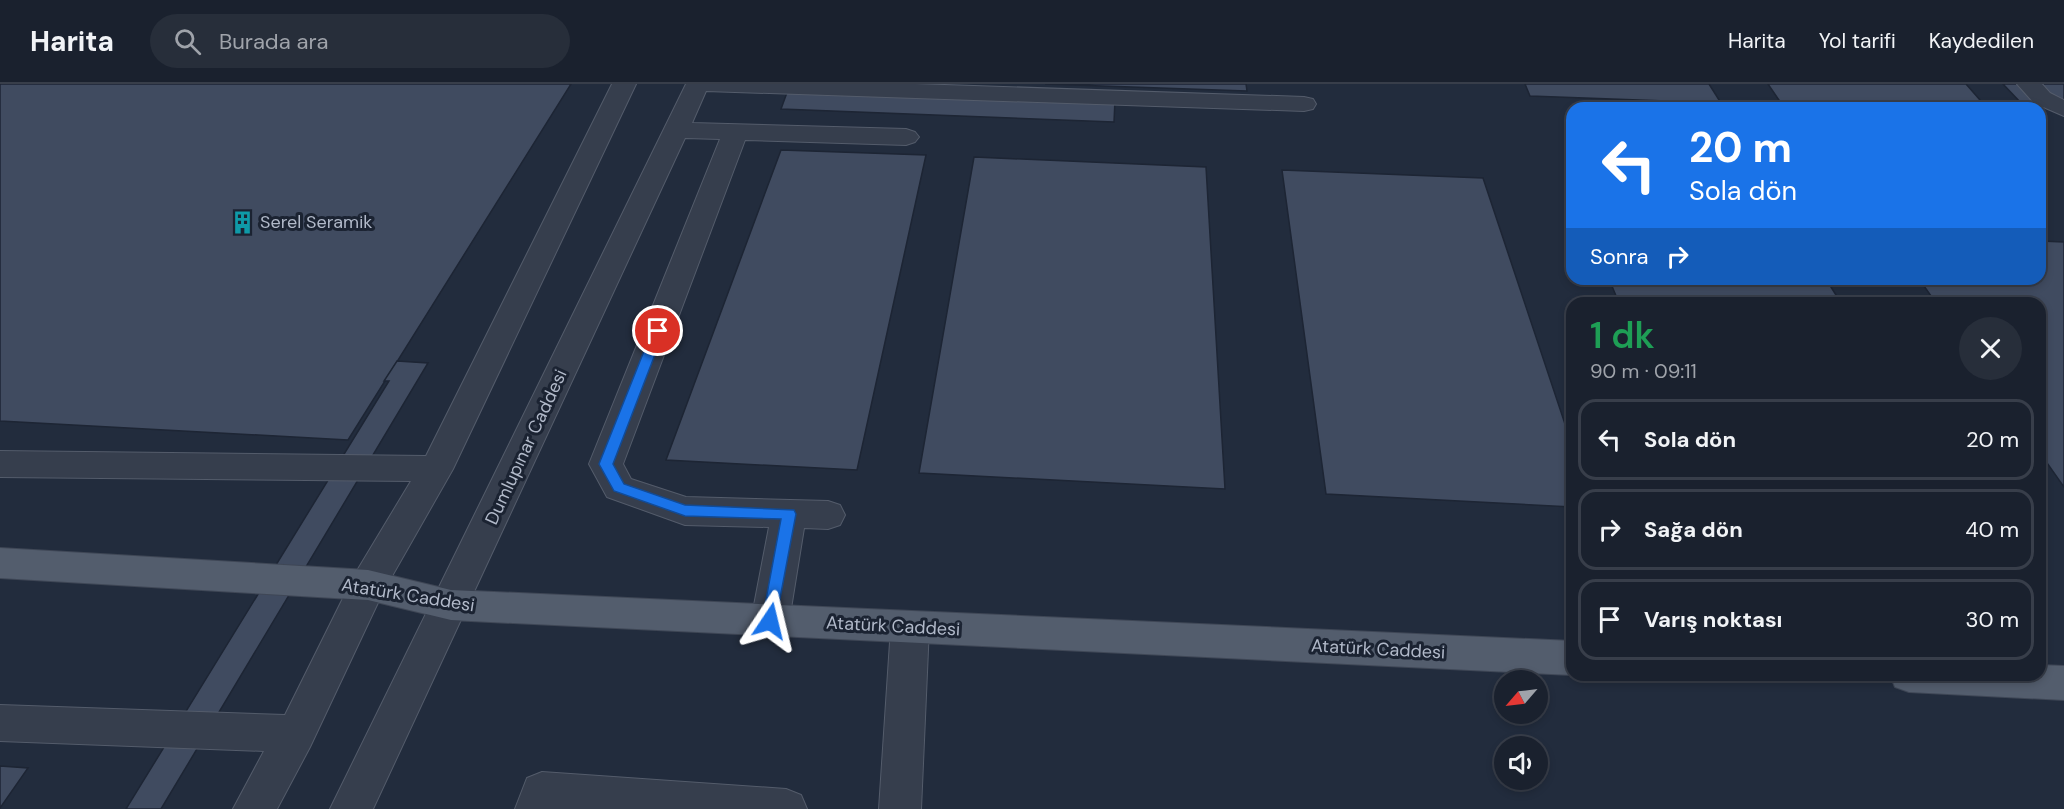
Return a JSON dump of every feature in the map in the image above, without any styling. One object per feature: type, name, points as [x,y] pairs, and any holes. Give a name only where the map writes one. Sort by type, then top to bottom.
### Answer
[{"type":"main road","name":"Atatürk Caddesi","points":[[0,563],[368,585],[451,605],[1566,658]]},
{"type":"main road","points":[[2025,681],[2064,683]]},
{"type":"street","points":[[254,809],[296,734],[368,585],[436,469],[624,84]]},
{"type":"street","points":[[698,84],[1304,104]]},
{"type":"street","name":"Dumlupınar Caddesi","points":[[351,809],[451,605],[698,84]]},
{"type":"street","points":[[2029,84],[2042,98],[2064,109]]},
{"type":"street","points":[[677,130],[906,137]]},
{"type":"street","points":[[736,131],[606,464],[619,488],[685,510],[828,515]]},
{"type":"street","points":[[0,464],[436,469]]},
{"type":"street","points":[[770,621],[789,514]]},
{"type":"street","points":[[900,809],[910,627]]},
{"type":"street","points":[[0,723],[296,734]]},
{"type":"street","points":[[536,809],[542,792],[786,809]]},
{"type":"building","name":"Serel Seramik","points":[[0,84],[571,84],[348,440],[0,421]]},
{"type":"building","points":[[1045,84],[1246,84],[1247,91]]},
{"type":"building","points":[[1525,84],[1709,84],[1720,102],[1694,102],[1530,96]]},
{"type":"building","points":[[1768,84],[1966,84],[1982,102],[1780,102]]},
{"type":"building","points":[[2003,84],[2064,84],[2064,106],[2046,105],[2046,102],[2020,102]]},
{"type":"building","points":[[789,87],[1115,100],[1114,122],[781,109]]},
{"type":"building","points":[[781,150],[926,155],[857,470],[666,460]]},
{"type":"building","points":[[974,157],[1206,167],[1225,489],[919,473]]},
{"type":"building","points":[[1282,170],[1483,178],[1566,427],[1566,507],[1326,494]]},
{"type":"building","points":[[2046,241],[2064,242],[2064,487],[2046,462],[2046,297],[1932,297],[1923,285],[2046,285]]},
{"type":"building","points":[[1612,285],[1830,285],[1837,297],[1616,297]]},
{"type":"building","points":[[397,361],[428,363],[161,809],[126,809],[389,381],[384,381]]},
{"type":"building","points":[[0,766],[28,768],[0,808]]},
{"type":"place","name":"Serel Seramik","points":[[242,222]]},
{"type":"route","points":[[658,331],[606,464],[619,488],[685,510],[789,514],[770,621]]}]
